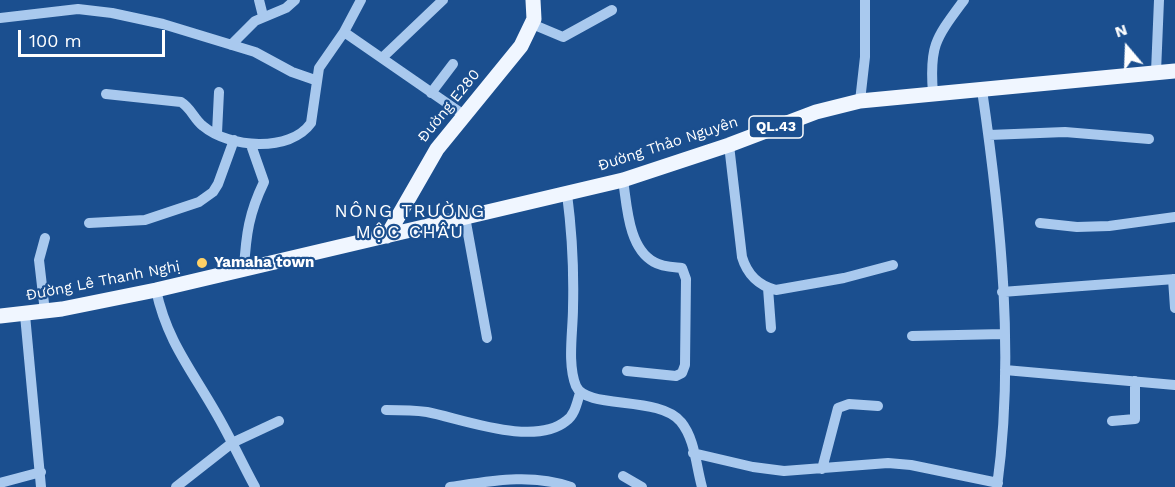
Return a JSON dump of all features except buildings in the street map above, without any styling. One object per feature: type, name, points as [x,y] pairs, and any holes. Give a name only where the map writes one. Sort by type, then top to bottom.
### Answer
[{"type":"main road","name":"Đường E280","points":[[387,236],[424,167],[509,62],[532,24],[533,0]]},
{"type":"main road","name":"Đường Thảo Nguyên","points":[[387,236],[623,180],[729,145],[816,112],[860,101],[1175,71]]},
{"type":"main road","name":"Đường Lê Thanh Nghị","points":[[0,316],[45,312],[156,290],[387,236]]},
{"type":"street","points":[[258,0],[263,16]]},
{"type":"street","points":[[231,45],[263,16],[286,8],[295,0]]},
{"type":"street","points":[[106,94],[181,102],[188,106],[202,125],[216,133],[251,145],[267,144],[306,129],[313,115],[315,80],[324,59],[344,32],[362,0]]},
{"type":"street","points":[[382,58],[443,0]]},
{"type":"street","points":[[860,101],[866,57],[865,0]]},
{"type":"street","points":[[933,93],[934,43],[964,0]]},
{"type":"street","points":[[1156,72],[1159,0]]},
{"type":"street","points":[[0,18],[91,10],[163,24],[266,56],[292,72],[315,80]]},
{"type":"street","points":[[532,24],[563,37],[612,10]]},
{"type":"street","points":[[344,32],[464,115]]},
{"type":"street","points":[[430,93],[453,63]]},
{"type":"street","points":[[693,453],[767,470],[822,469],[888,463],[911,465],[997,485],[1005,402],[1004,334],[988,135],[982,90]]},
{"type":"street","points":[[216,133],[219,92]]},
{"type":"street","points":[[988,135],[1065,132],[1149,139]]},
{"type":"street","points":[[89,223],[145,220],[199,202],[213,192],[218,184],[234,140]]},
{"type":"street","points":[[244,269],[249,218],[264,182],[251,145]]},
{"type":"street","points":[[729,145],[742,258],[745,269],[768,288],[776,290],[800,286],[893,265]]},
{"type":"street","points":[[623,180],[630,224],[639,245],[652,261],[682,268],[686,279],[685,365],[682,373],[676,376],[627,371]]},
{"type":"street","points":[[567,194],[574,274],[572,359],[576,387],[580,393],[668,411],[683,423],[702,487]]},
{"type":"street","points":[[465,217],[487,338]]},
{"type":"street","points":[[1040,223],[1077,227],[1109,226],[1175,217]]},
{"type":"street","points":[[45,238],[39,260],[45,312]]},
{"type":"street","points":[[1002,292],[1174,279],[1175,308]]},
{"type":"street","points":[[768,288],[771,328]]},
{"type":"street","points":[[156,290],[161,315],[172,341],[255,487]]},
{"type":"street","points":[[25,315],[41,487]]},
{"type":"street","points":[[912,336],[1004,334]]},
{"type":"street","points":[[1005,370],[1175,385]]},
{"type":"street","points":[[1112,421],[1135,419],[1135,381]]},
{"type":"street","points":[[386,410],[414,410],[499,429],[528,432],[554,427],[569,420],[580,393]]},
{"type":"street","points":[[822,469],[838,408],[849,404],[878,406]]},
{"type":"street","points":[[176,487],[232,443],[279,422]]},
{"type":"street","points":[[0,483],[40,472]]},
{"type":"street","points":[[623,476],[642,487]]},
{"type":"street","points":[[450,487],[514,479],[571,487]]},
{"type":"place","name":"Yamaha town","points":[[202,263]]},
{"type":"district","name":"NÔNG TRƯỜNG MỘC CHÂU","points":[[410,222]]}]
